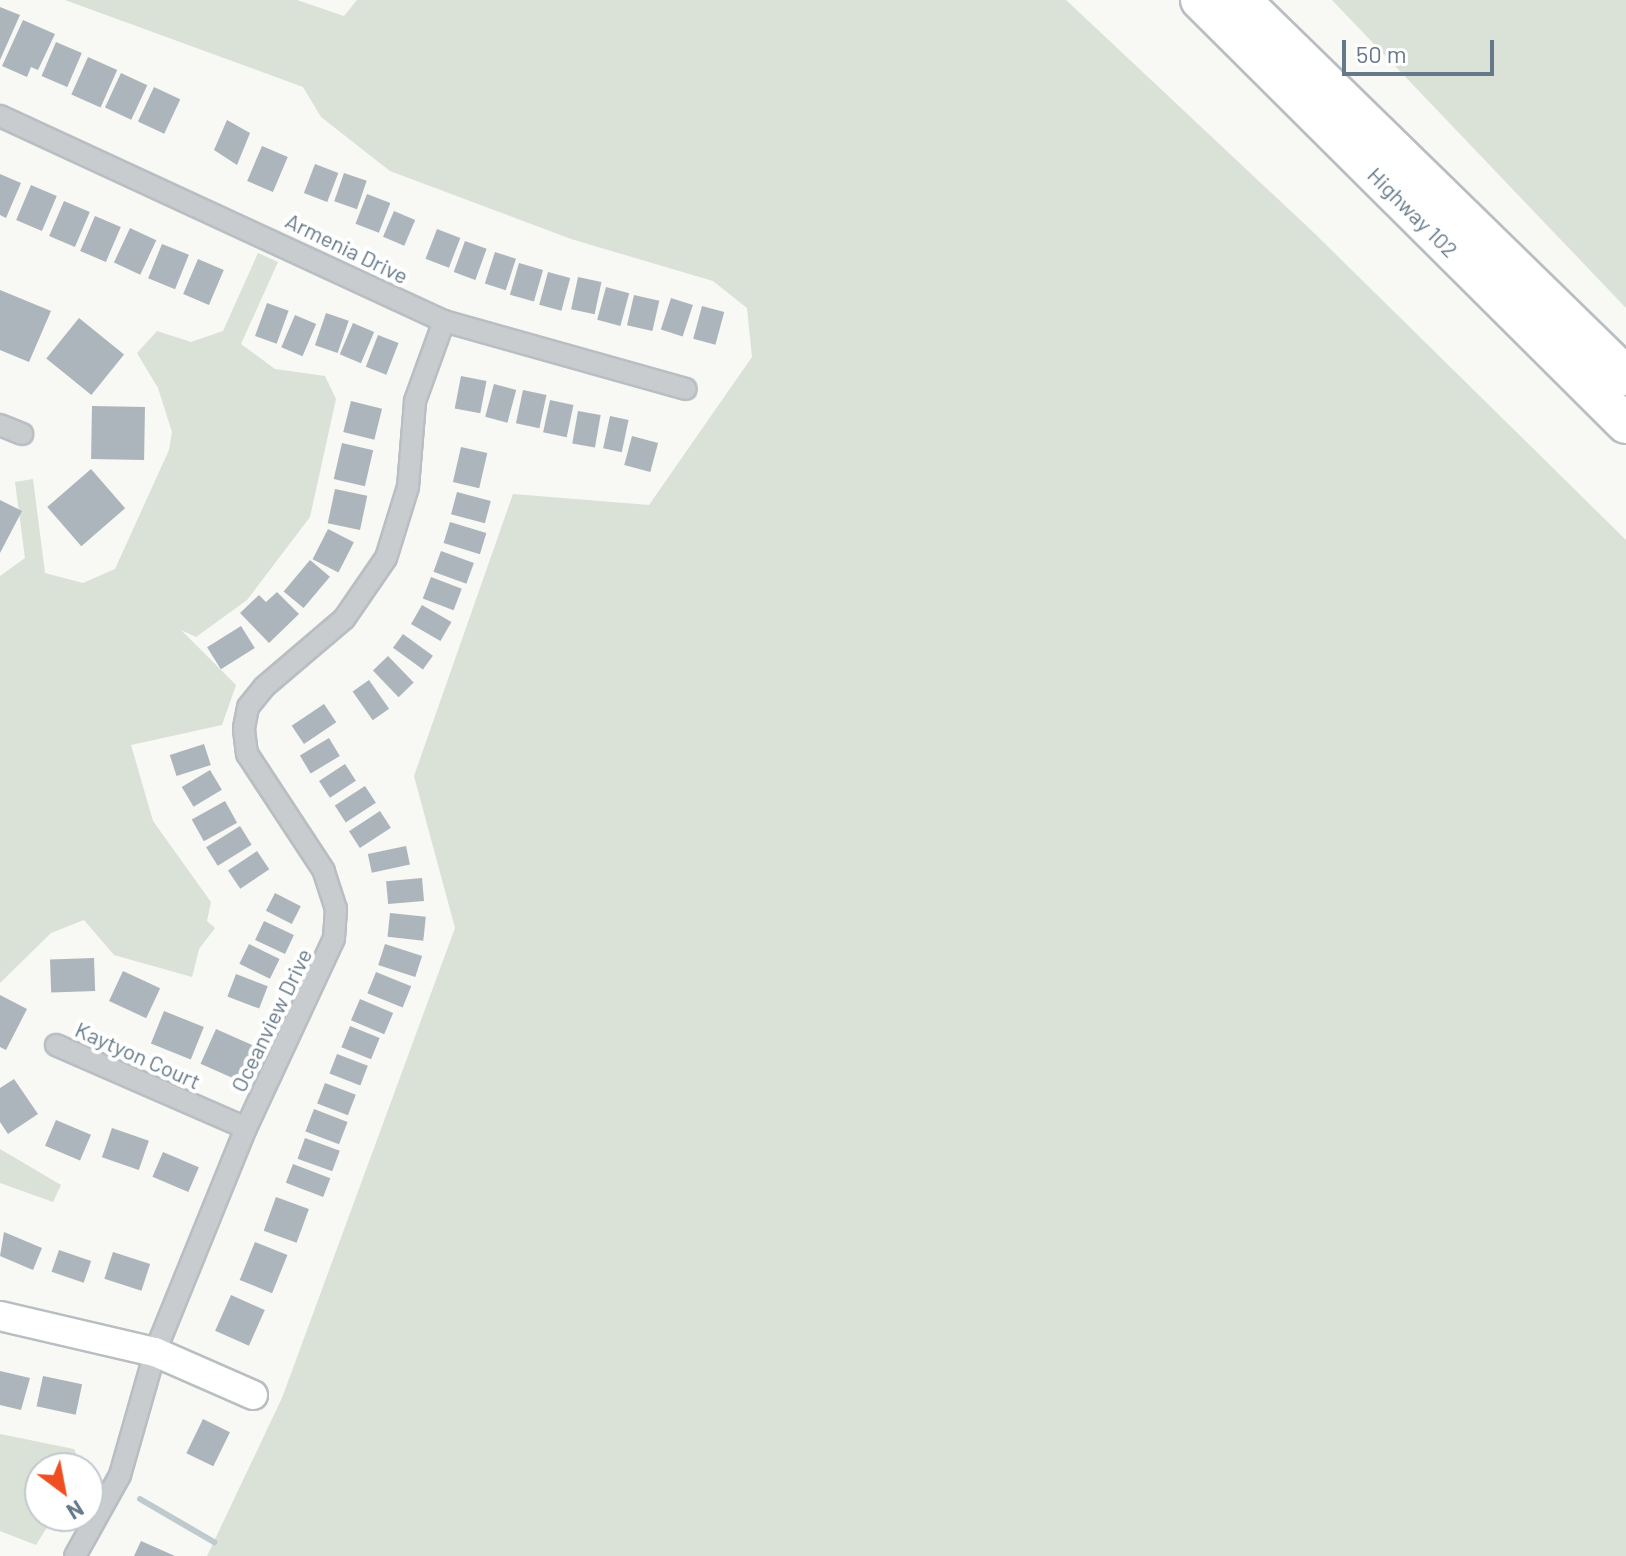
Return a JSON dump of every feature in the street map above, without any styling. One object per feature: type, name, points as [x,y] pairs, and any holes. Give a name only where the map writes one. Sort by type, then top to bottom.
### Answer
[{"type":"highway","name":"Highway 102","points":[[1200,0],[1626,424]]},
{"type":"highway","name":"Highway 102","points":[[1241,0],[1626,376]]},
{"type":"street","name":"Armenia Drive","points":[[0,116],[444,321],[686,389]]},
{"type":"street","name":"Oceanview Drive","points":[[75,1556],[120,1475],[155,1352],[246,1128],[330,953],[336,924],[324,871],[247,754],[245,718],[264,687],[344,619],[386,558],[408,487],[415,401],[444,321]]},
{"type":"street","points":[[0,425],[22,434]]},
{"type":"street","name":"Kaytyon Court","points":[[56,1045],[246,1128]]},
{"type":"street","points":[[0,1316],[155,1352],[253,1395]]},
{"type":"shaded area","points":[[65,0],[297,0],[344,16],[357,0],[1066,0],[1311,230],[1626,540],[1626,1556],[207,1556],[282,1398],[455,928],[414,776],[513,494],[649,505],[752,357],[747,308],[713,281],[571,239],[390,171],[321,117],[303,87]]},
{"type":"shaded area","points":[[1332,0],[1626,0],[1626,308]]},
{"type":"shaded area","points":[[258,253],[278,262],[241,344],[275,369],[325,376],[336,399],[310,517],[247,600],[196,637],[181,630],[236,685],[222,725],[131,745],[153,821],[211,902],[207,921],[215,928],[199,949],[192,977],[114,955],[84,920],[51,933],[0,983],[0,576],[25,558],[15,482],[33,479],[45,573],[83,583],[115,569],[169,450],[172,432],[158,388],[137,353],[157,331],[191,342],[223,331]]},
{"type":"shaded area","points":[[0,1149],[61,1185],[53,1202],[0,1183]]},
{"type":"shaded area","points":[[0,1434],[74,1449],[75,1452],[24,1452],[24,1532],[44,1532],[36,1545],[0,1531]]},
{"type":"building","points":[[0,7],[20,15],[0,60]]},
{"type":"building","points":[[23,20],[55,34],[38,70],[31,67],[27,77],[2,66]]},
{"type":"building","points":[[56,42],[82,53],[67,87],[42,76]]},
{"type":"building","points":[[88,57],[117,70],[101,107],[71,94]]},
{"type":"building","points":[[121,73],[147,85],[131,120],[105,107]]},
{"type":"building","points":[[154,87],[180,99],[164,134],[138,121]]},
{"type":"building","points":[[227,120],[250,133],[237,165],[214,150]]},
{"type":"building","points":[[262,146],[288,157],[273,192],[247,181]]},
{"type":"building","points":[[315,164],[338,173],[327,202],[304,193]]},
{"type":"building","points":[[344,173],[367,181],[357,209],[334,201]]},
{"type":"building","points":[[0,174],[21,183],[6,218],[0,215]]},
{"type":"building","points":[[31,185],[57,196],[42,231],[16,220]]},
{"type":"building","points":[[367,194],[390,203],[379,233],[356,224]]},
{"type":"building","points":[[64,201],[90,212],[75,247],[49,236]]},
{"type":"building","points":[[394,211],[415,220],[404,246],[383,237]]},
{"type":"building","points":[[95,216],[121,227],[106,262],[80,251]]},
{"type":"building","points":[[130,228],[156,240],[140,275],[114,262]]},
{"type":"building","points":[[437,229],[460,238],[449,268],[426,259]]},
{"type":"building","points":[[465,241],[487,249],[475,280],[454,272]]},
{"type":"building","points":[[162,244],[189,255],[175,289],[148,278]]},
{"type":"building","points":[[495,252],[516,259],[506,290],[485,283]]},
{"type":"building","points":[[198,259],[224,270],[209,305],[183,294]]},
{"type":"building","points":[[519,263],[543,270],[534,302],[510,295]]},
{"type":"building","points":[[548,272],[570,278],[561,311],[539,305]]},
{"type":"building","points":[[578,277],[601,282],[595,314],[571,309]]},
{"type":"building","points":[[606,287],[629,293],[620,326],[597,320]]},
{"type":"building","points":[[0,290],[51,311],[29,362],[0,350]]},
{"type":"building","points":[[634,295],[659,301],[652,331],[627,325]]},
{"type":"building","points":[[671,298],[693,305],[683,336],[661,329]]},
{"type":"building","points":[[267,303],[289,311],[277,344],[255,336]]},
{"type":"building","points":[[702,306],[724,312],[715,345],[693,339]]},
{"type":"building","points":[[326,313],[349,321],[338,353],[315,345]]},
{"type":"building","points":[[295,315],[316,324],[302,356],[281,347]]},
{"type":"building","points":[[79,318],[124,355],[91,395],[46,358]]},
{"type":"building","points":[[353,323],[374,332],[361,363],[340,354]]},
{"type":"building","points":[[378,335],[399,343],[386,375],[366,367]]},
{"type":"building","points":[[461,376],[487,381],[480,413],[455,408]]},
{"type":"building","points":[[494,384],[516,390],[507,423],[485,417]]},
{"type":"building","points":[[523,390],[546,395],[539,428],[516,423]]},
{"type":"building","points":[[550,400],[573,405],[567,437],[543,432]]},
{"type":"building","points":[[351,401],[382,409],[374,440],[343,432]]},
{"type":"building","points":[[92,406],[145,407],[144,460],[91,459]]},
{"type":"building","points":[[578,411],[601,415],[595,447],[572,443]]},
{"type":"building","points":[[610,416],[629,420],[622,452],[603,448]]},
{"type":"building","points":[[632,436],[658,443],[650,472],[624,465]]},
{"type":"building","points":[[342,443],[373,450],[365,486],[334,479]]},
{"type":"building","points":[[461,447],[487,453],[479,488],[453,482]]},
{"type":"building","points":[[91,469],[125,508],[81,546],[47,507]]},
{"type":"building","points":[[335,489],[367,496],[360,530],[328,523]]},
{"type":"building","points":[[457,492],[491,501],[485,523],[451,514]]},
{"type":"building","points":[[0,500],[22,511],[0,553]]},
{"type":"building","points":[[450,522],[486,533],[480,554],[444,543]]},
{"type":"building","points":[[328,529],[354,542],[338,572],[313,559]]},
{"type":"building","points":[[441,551],[474,563],[466,584],[433,572]]},
{"type":"building","points":[[310,560],[330,577],[304,608],[284,591]]},
{"type":"building","points":[[431,577],[462,589],[454,610],[423,598]]},
{"type":"building","points":[[277,592],[299,614],[269,643],[240,613],[259,595],[266,602]]},
{"type":"building","points":[[422,605],[451,622],[440,641],[411,624]]},
{"type":"building","points":[[241,626],[255,648],[221,669],[207,647]]},
{"type":"building","points":[[403,634],[433,656],[423,670],[393,648]]},
{"type":"building","points":[[388,656],[414,683],[399,697],[373,671]]},
{"type":"building","points":[[369,680],[389,709],[373,720],[353,691]]},
{"type":"building","points":[[324,704],[336,722],[304,744],[292,726]]},
{"type":"building","points":[[329,738],[340,756],[311,774],[300,756]]},
{"type":"building","points":[[204,744],[211,765],[177,776],[170,755]]},
{"type":"building","points":[[345,764],[356,781],[330,798],[319,781]]},
{"type":"building","points":[[210,770],[222,790],[194,807],[182,787]]},
{"type":"building","points":[[365,786],[376,803],[346,822],[335,806]]},
{"type":"building","points":[[225,801],[237,823],[204,841],[192,819]]},
{"type":"building","points":[[380,811],[391,828],[360,848],[349,831]]},
{"type":"building","points":[[240,826],[252,845],[218,866],[206,847]]},
{"type":"building","points":[[406,846],[410,865],[372,873],[368,854]]},
{"type":"building","points":[[257,851],[269,869],[240,889],[228,871]]},
{"type":"building","points":[[422,878],[424,901],[388,904],[386,881]]},
{"type":"building","points":[[275,893],[301,906],[292,924],[266,911]]},
{"type":"building","points":[[390,913],[426,917],[423,941],[387,937]]},
{"type":"building","points":[[264,921],[294,935],[285,954],[255,940]]},
{"type":"building","points":[[249,944],[280,959],[270,979],[239,964]]},
{"type":"building","points":[[385,944],[422,956],[415,977],[378,965]]},
{"type":"building","points":[[94,958],[95,991],[51,993],[50,960]]},
{"type":"building","points":[[123,971],[160,988],[146,1018],[109,1001]]},
{"type":"building","points":[[376,972],[411,986],[403,1008],[367,993]]},
{"type":"building","points":[[236,974],[268,986],[259,1009],[227,996]]},
{"type":"building","points":[[0,995],[27,1009],[6,1050],[0,1047]]},
{"type":"building","points":[[360,999],[393,1013],[384,1034],[351,1020]]},
{"type":"building","points":[[164,1011],[204,1027],[191,1060],[151,1043]]},
{"type":"building","points":[[350,1026],[380,1038],[371,1059],[341,1047]]},
{"type":"building","points":[[216,1029],[257,1047],[242,1082],[201,1064]]},
{"type":"building","points":[[337,1054],[368,1066],[360,1085],[329,1074]]},
{"type":"building","points":[[14,1079],[38,1114],[8,1134],[0,1122],[0,1088]]},
{"type":"building","points":[[325,1083],[356,1095],[348,1115],[317,1104]]},
{"type":"building","points":[[314,1109],[348,1122],[339,1144],[305,1131]]},
{"type":"building","points":[[56,1120],[91,1135],[80,1161],[45,1146]]},
{"type":"building","points":[[112,1128],[149,1141],[139,1170],[102,1157]]},
{"type":"building","points":[[305,1138],[340,1151],[332,1171],[297,1159]]},
{"type":"building","points":[[163,1152],[199,1167],[188,1192],[152,1177]]},
{"type":"building","points":[[293,1164],[330,1178],[323,1197],[286,1183]]},
{"type":"building","points":[[276,1197],[309,1209],[297,1243],[264,1231]]},
{"type":"building","points":[[4,1232],[42,1248],[33,1270],[0,1256]]},
{"type":"building","points":[[255,1242],[287,1255],[272,1293],[240,1280]]},
{"type":"building","points":[[59,1250],[91,1261],[84,1283],[52,1272]]},
{"type":"building","points":[[113,1252],[150,1264],[141,1291],[104,1279]]},
{"type":"building","points":[[231,1295],[265,1310],[249,1346],[215,1331]]},
{"type":"building","points":[[0,1371],[30,1378],[21,1410],[0,1405]]},
{"type":"building","points":[[43,1376],[82,1384],[76,1415],[37,1406]]},
{"type":"building","points":[[203,1419],[230,1432],[213,1466],[186,1453]]},
{"type":"building","points":[[141,1541],[175,1556],[134,1556]]},
{"type":"waterway","points":[[140,1499],[214,1542]]}]
